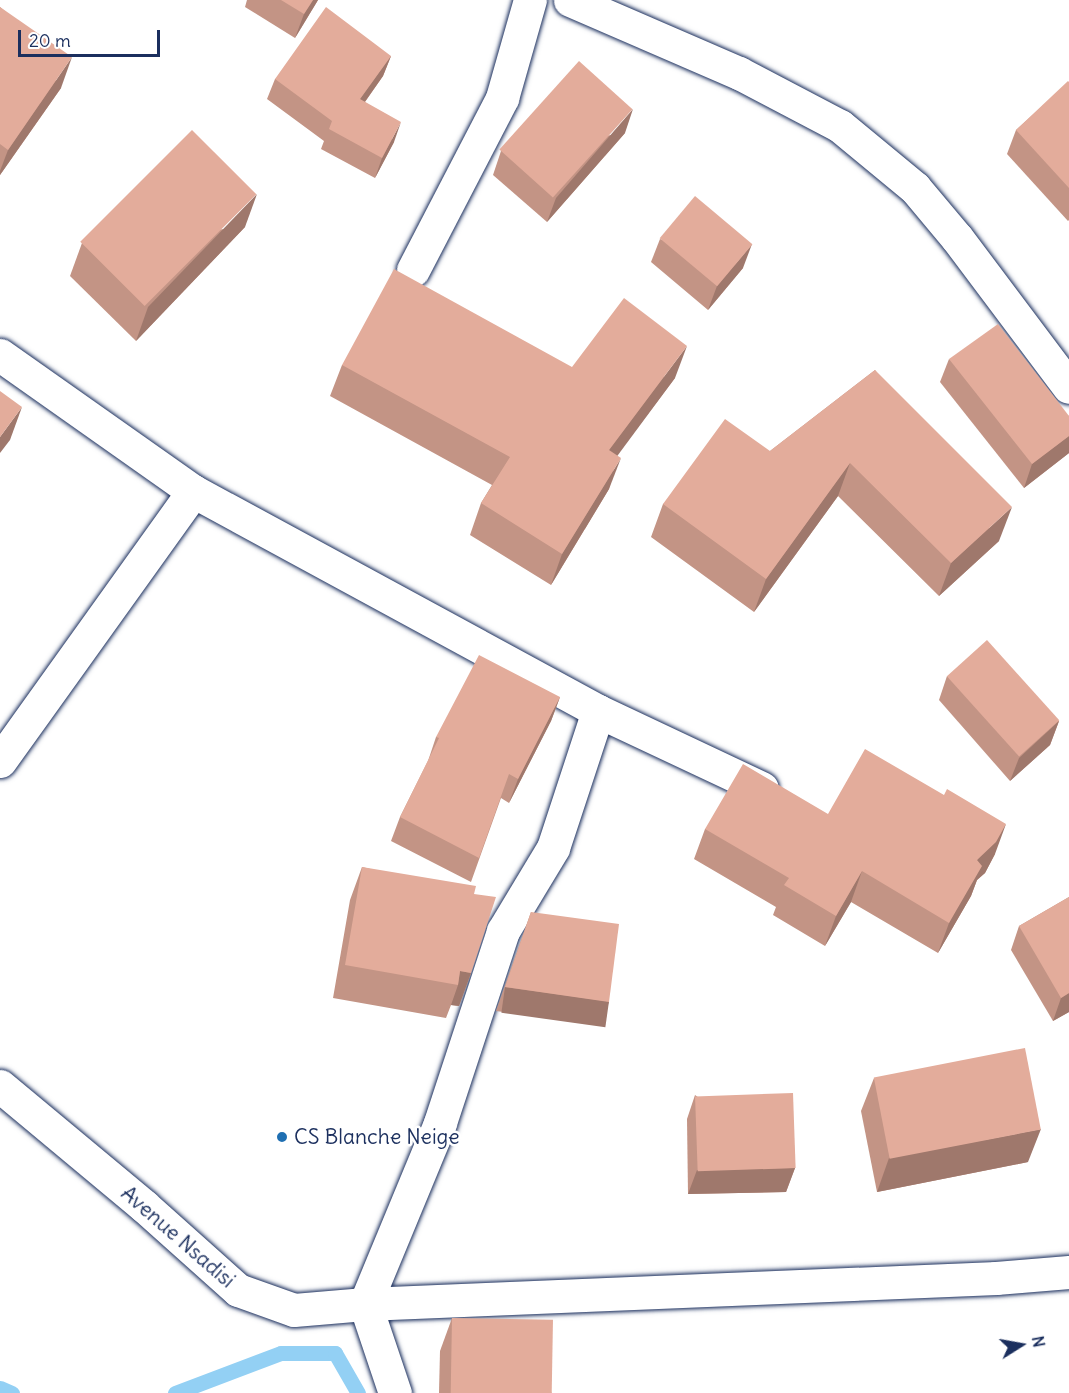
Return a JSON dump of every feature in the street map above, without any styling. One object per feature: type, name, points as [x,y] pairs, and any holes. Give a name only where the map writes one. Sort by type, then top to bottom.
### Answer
[{"type":"street","points":[[413,270],[502,98],[530,0]]},
{"type":"street","points":[[570,0],[739,73],[840,126],[915,188],[957,238],[1069,387]]},
{"type":"street","points":[[0,355],[193,491],[598,711],[762,788]]},
{"type":"street","points":[[0,761],[193,491]]},
{"type":"street","points":[[395,1393],[365,1304],[440,1123],[503,931],[553,848],[598,711]]},
{"type":"street","name":"Avenue Nsadisi","points":[[0,1086],[144,1206],[238,1290],[294,1310],[365,1304],[996,1278],[1069,1272]]},
{"type":"building","points":[[281,0],[313,0],[304,14]]},
{"type":"building","points":[[0,7],[72,57],[8,150],[0,144]]},
{"type":"building","points":[[326,7],[391,56],[360,99],[401,122],[382,158],[329,129],[332,121],[275,79]]},
{"type":"building","points":[[579,61],[633,109],[553,198],[499,149]]},
{"type":"building","points":[[1069,82],[1069,188],[1016,130]]},
{"type":"building","points":[[192,130],[256,194],[145,306],[80,242]]},
{"type":"building","points":[[695,196],[752,244],[717,286],[660,238]]},
{"type":"building","points":[[394,269],[572,367],[624,298],[687,346],[609,450],[621,458],[562,554],[481,503],[510,457],[342,365]]},
{"type":"building","points":[[998,324],[1069,416],[1069,436],[1032,464],[949,359]]},
{"type":"building","points":[[875,370],[1012,507],[951,563],[850,463],[766,579],[663,504],[725,419],[770,451]]},
{"type":"building","points":[[0,391],[22,407],[0,437]]},
{"type":"building","points":[[987,640],[1059,720],[1019,756],[947,676]]},
{"type":"building","points":[[479,655],[560,697],[518,779],[509,774],[479,858],[400,817],[439,738],[436,737]]},
{"type":"building","points":[[865,749],[944,795],[947,789],[1006,824],[996,842],[977,860],[982,866],[949,923],[862,871],[836,916],[784,885],[789,878],[705,829],[743,764],[828,814]]},
{"type":"building","points":[[362,867],[476,886],[474,894],[496,897],[471,973],[460,971],[458,985],[345,965]]},
{"type":"building","points":[[1069,897],[1069,993],[1061,998],[1019,926]]},
{"type":"building","points":[[531,912],[619,924],[609,1002],[505,987]]},
{"type":"building","points":[[1025,1048],[1041,1129],[890,1159],[874,1077]]},
{"type":"building","points":[[793,1093],[796,1168],[698,1171],[695,1096]]},
{"type":"building","points":[[452,1318],[553,1320],[552,1393],[451,1393]]},
{"type":"waterway","points":[[175,1393],[281,1353],[335,1353],[358,1393]]},
{"type":"waterway","points":[[0,1388],[12,1393]]},
{"type":"place","name":"CS Blanche Neige","points":[[282,1137]]}]
